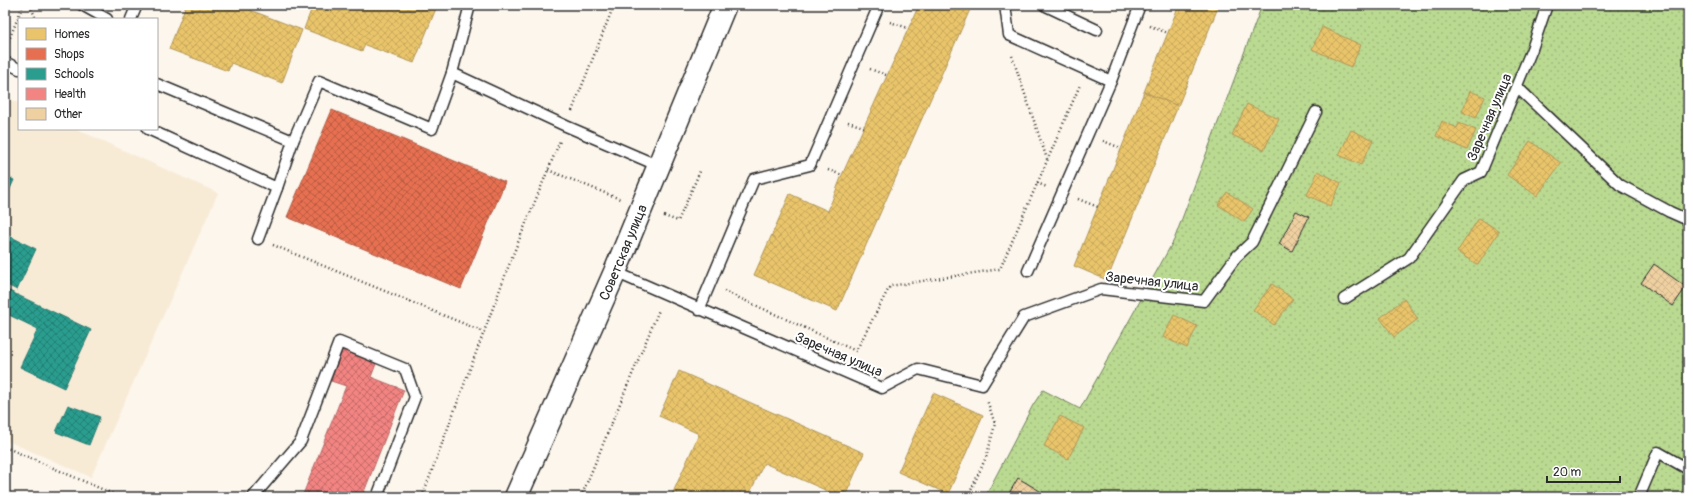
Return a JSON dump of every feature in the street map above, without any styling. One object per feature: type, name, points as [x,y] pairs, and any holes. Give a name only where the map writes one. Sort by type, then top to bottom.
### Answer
[{"type":"main road","name":"Советская улица","points":[[516,497],[615,272],[725,5]]},
{"type":"lane","points":[[82,5],[105,18]]},
{"type":"lane","points":[[131,18],[137,5]]},
{"type":"lane","points":[[258,239],[293,141],[319,81],[432,129],[452,73],[470,5]]},
{"type":"lane","points":[[699,310],[754,179],[810,165],[879,5]]},
{"type":"lane","points":[[1005,5],[1009,35],[1111,81]]},
{"type":"lane","points":[[1044,5],[1097,30]]},
{"type":"lane","points":[[1028,271],[1111,81],[1140,5]]},
{"type":"lane","name":"Заречная улица","points":[[1344,300],[1409,258],[1464,180],[1481,172],[1532,49],[1547,5]]},
{"type":"lane","points":[[5,62],[18,68]]},
{"type":"lane","points":[[452,73],[566,126],[659,166]]},
{"type":"lane","points":[[158,84],[293,141]]},
{"type":"lane","points":[[1516,87],[1620,184],[1670,212],[1688,220]]},
{"type":"lane","name":"Заречная улица","points":[[615,272],[699,310],[882,388],[918,369],[982,385],[1024,317],[1101,289],[1204,301],[1236,257],[1252,242],[1316,112]]},
{"type":"lane","points":[[150,130],[277,188]]},
{"type":"lane","points":[[253,497],[300,441],[339,342],[405,369],[415,396],[377,497]]},
{"type":"lane","points":[[1639,497],[1658,452],[1688,469]]},
{"type":"path","points":[[18,18],[23,5]]},
{"type":"path","points":[[30,5],[36,18]]},
{"type":"path","points":[[422,497],[512,257],[614,5]]},
{"type":"path","points":[[5,52],[18,18]]},
{"type":"path","points":[[1009,35],[1007,44],[1047,159]]},
{"type":"path","points":[[709,285],[856,351],[890,286],[1000,268],[1086,70]]},
{"type":"path","points":[[258,239],[484,332]]},
{"type":"path","points":[[581,497],[666,295]]},
{"type":"path","points":[[968,497],[987,455],[995,424],[982,385]]},
{"type":"path","points":[[5,447],[120,497]]},
{"type":"shaded area","points":[[5,97],[18,103],[18,130],[78,130],[218,193],[91,477],[5,440]]},
{"type":"green space","points":[[1262,5],[1688,5],[1688,497],[985,497],[1033,405],[1043,390],[1080,409],[1174,240]]},
{"type":"building: Homes","points":[[186,5],[219,5],[231,10],[233,5],[237,5],[302,30],[282,83],[231,63],[228,71],[169,49]]},
{"type":"building: Homes","points":[[313,5],[437,6],[414,63],[365,45],[362,51],[304,29]]},
{"type":"building: Homes","points":[[919,5],[972,5],[837,311],[754,275],[790,194],[828,211],[842,175]]},
{"type":"building: Homes","points":[[1179,5],[1219,5],[1178,106],[1144,92]]},
{"type":"building: Homes","points":[[1322,27],[1361,45],[1351,67],[1312,49]]},
{"type":"building: Homes","points":[[1470,91],[1485,97],[1476,118],[1462,112]]},
{"type":"building: Homes","points":[[1144,92],[1178,106],[1107,280],[1074,266]]},
{"type":"building: Homes","points":[[1247,104],[1279,119],[1264,150],[1232,135]]},
{"type":"building: Homes","points":[[1442,121],[1457,128],[1459,123],[1476,130],[1467,150],[1436,136]]},
{"type":"building: Homes","points":[[1351,130],[1373,140],[1361,165],[1339,155]]},
{"type":"building: Homes","points":[[1530,141],[1561,163],[1537,196],[1507,175]]},
{"type":"building: Homes","points":[[1318,171],[1341,183],[1330,206],[1307,195]]},
{"type":"building: Homes","points":[[1227,192],[1253,209],[1244,222],[1218,205]]},
{"type":"building: Homes","points":[[1479,218],[1499,231],[1478,265],[1457,252]]},
{"type":"building: Homes","points":[[1272,284],[1293,299],[1274,325],[1253,310]]},
{"type":"building: Homes","points":[[1404,299],[1418,319],[1394,337],[1380,318]]},
{"type":"building: Homes","points":[[1174,315],[1197,326],[1187,348],[1163,337]]},
{"type":"building: Homes","points":[[679,371],[864,453],[845,497],[841,497],[764,463],[748,497],[671,497],[699,434],[659,416]]},
{"type":"building: Homes","points":[[933,393],[983,415],[948,494],[898,472]]},
{"type":"building: Homes","points":[[1060,416],[1084,428],[1068,459],[1044,446]]},
{"type":"building: Shops","points":[[332,110],[505,182],[461,289],[287,217]]},
{"type":"building: Schools","points":[[5,175],[14,180],[5,200]]},
{"type":"building: Schools","points":[[5,234],[36,249],[17,290],[5,284]]},
{"type":"building: Schools","points":[[5,289],[91,330],[64,388],[20,367],[38,329],[9,315],[5,322]]},
{"type":"building: Schools","points":[[68,405],[100,417],[89,445],[56,432]]},
{"type":"building: Health","points":[[342,350],[376,364],[371,377],[404,390],[362,497],[302,497],[346,386],[331,381]]},
{"type":"building: Other","points":[[1296,211],[1309,217],[1292,251],[1279,244]]},
{"type":"building: Other","points":[[1654,264],[1686,287],[1673,306],[1641,283]]},
{"type":"building: Other","points":[[1018,478],[1050,497],[1007,497]]}]
